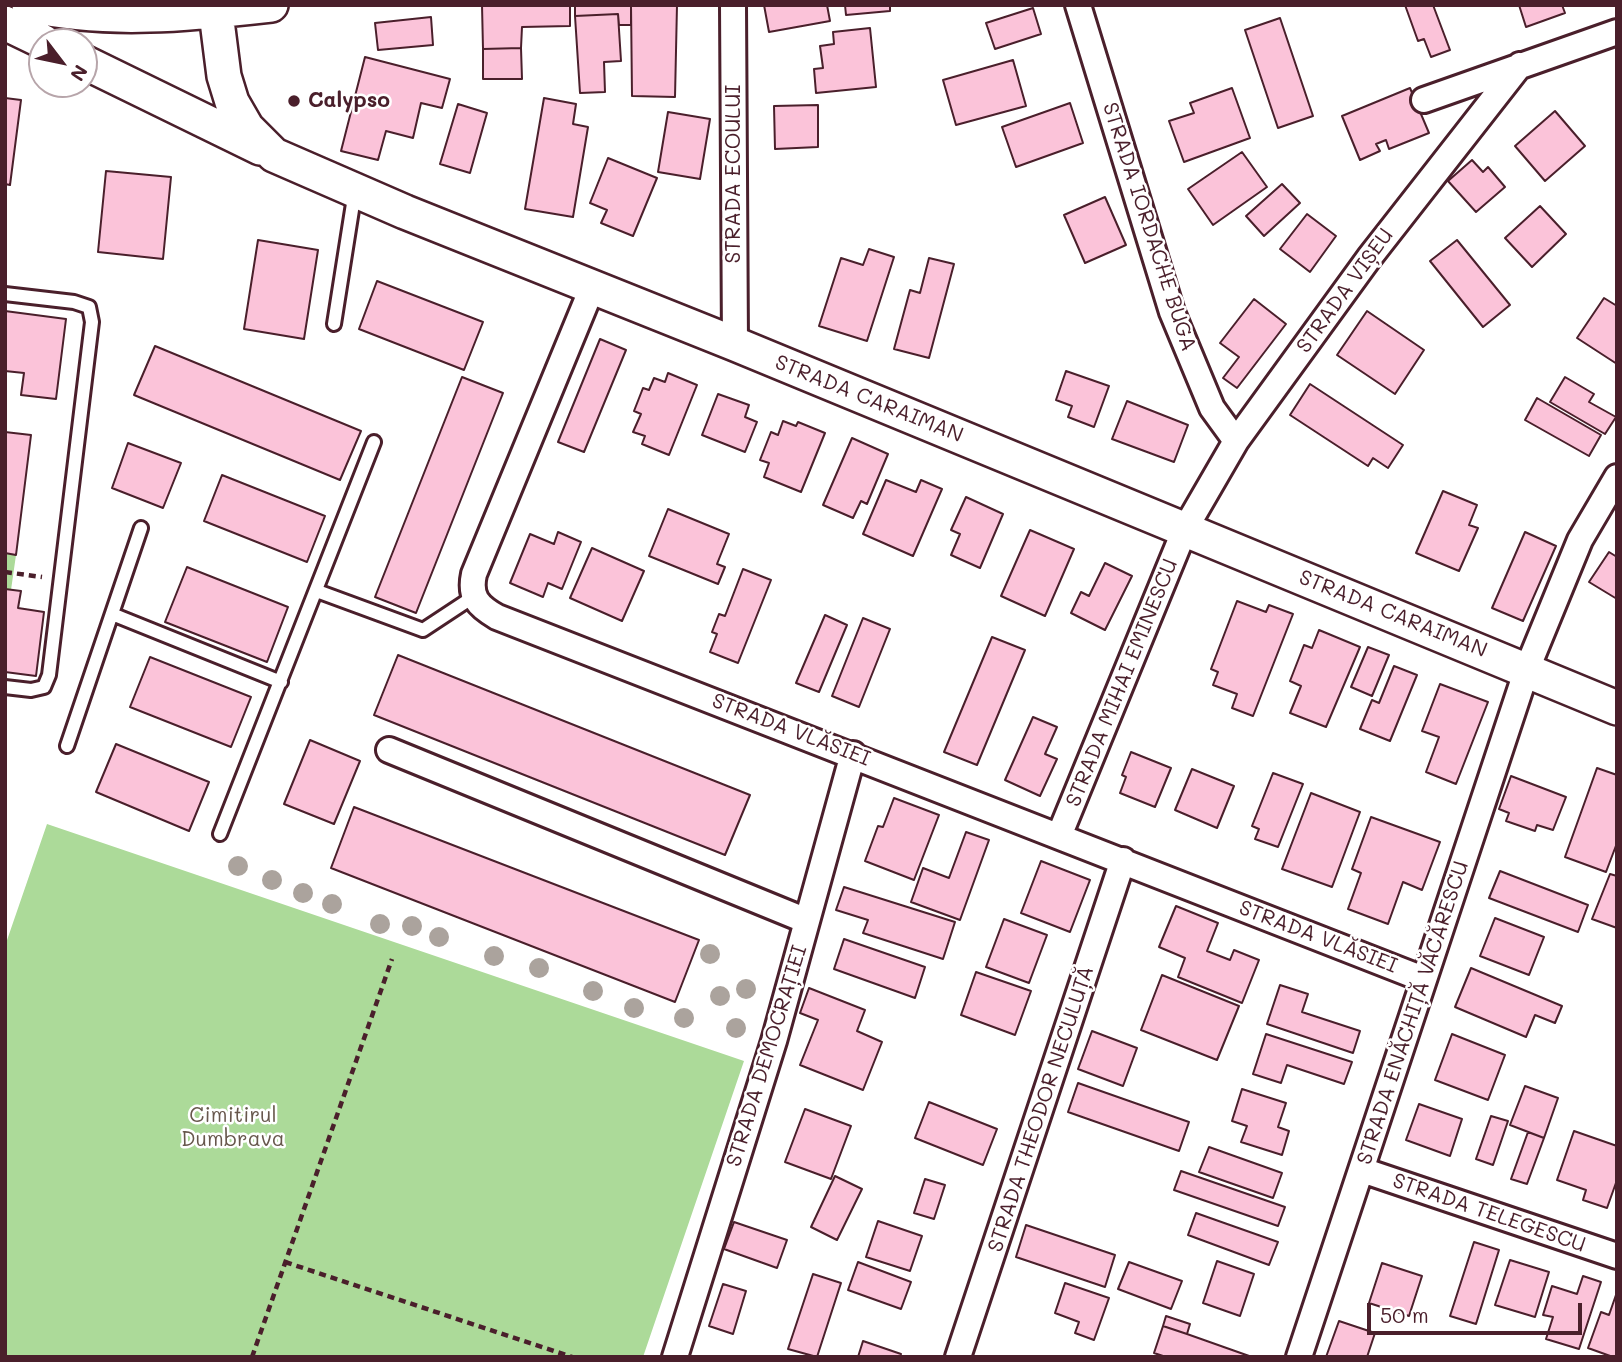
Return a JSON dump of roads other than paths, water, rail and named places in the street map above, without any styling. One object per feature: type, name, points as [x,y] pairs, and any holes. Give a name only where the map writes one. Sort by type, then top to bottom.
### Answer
[{"type":"main road","points":[[29,5],[97,15],[161,15],[271,5]]},
{"type":"main road","name":"STRADA CARAIMAN","points":[[215,8],[224,76],[232,102],[247,128],[274,155],[1617,708]]},
{"type":"main road","points":[[5,23],[28,34]]},
{"type":"main road","points":[[98,69],[274,155]]},
{"type":"street","name":"STRADA ECOULUI","points":[[733,5],[736,344]]},
{"type":"street","name":"STRADA IORDACHE BUGA","points":[[1078,5],[1172,312],[1212,408],[1237,441]]},
{"type":"street","points":[[1424,100],[1617,32]]},
{"type":"street","name":"STRADA VIȘEU","points":[[1185,529],[1237,441],[1369,258],[1520,65]]},
{"type":"street","points":[[473,597],[474,574],[592,288]]},
{"type":"street","name":"STRADA ENĂCHIȚĂ VĂCĂRESCU","points":[[1299,1357],[1527,669],[1580,540],[1617,477]]},
{"type":"street","name":"STRADA MIHAI EMINESCU","points":[[1059,836],[1185,529]]},
{"type":"street","name":"STRADA VLĂSIEI","points":[[473,597],[480,608],[496,617],[853,754],[1423,979]]},
{"type":"street","points":[[389,750],[807,921]]},
{"type":"street","name":"STRADA DEMOCRAȚIEI","points":[[675,1357],[774,1041],[853,754]]},
{"type":"street","name":"STRADA THEODOR NECULUȚĂ","points":[[958,1357],[1123,860]]},
{"type":"street","name":"STRADA TELEGESCU","points":[[1362,1170],[1617,1256]]},
{"type":"lane","points":[[334,324],[355,190]]},
{"type":"lane","points":[[5,293],[74,302],[89,307],[92,322],[49,675],[44,687],[31,690],[5,687]]},
{"type":"lane","points":[[220,834],[374,442]]},
{"type":"lane","points":[[67,746],[141,528]]},
{"type":"lane","points":[[317,592],[423,629],[473,597]]},
{"type":"lane","points":[[112,614],[281,682]]},
{"type":"place","name":"Calypso","points":[[294,101]]},
{"type":"park label","name":"Cimitirul Dumbrava","points":[[233,1128]]}]
